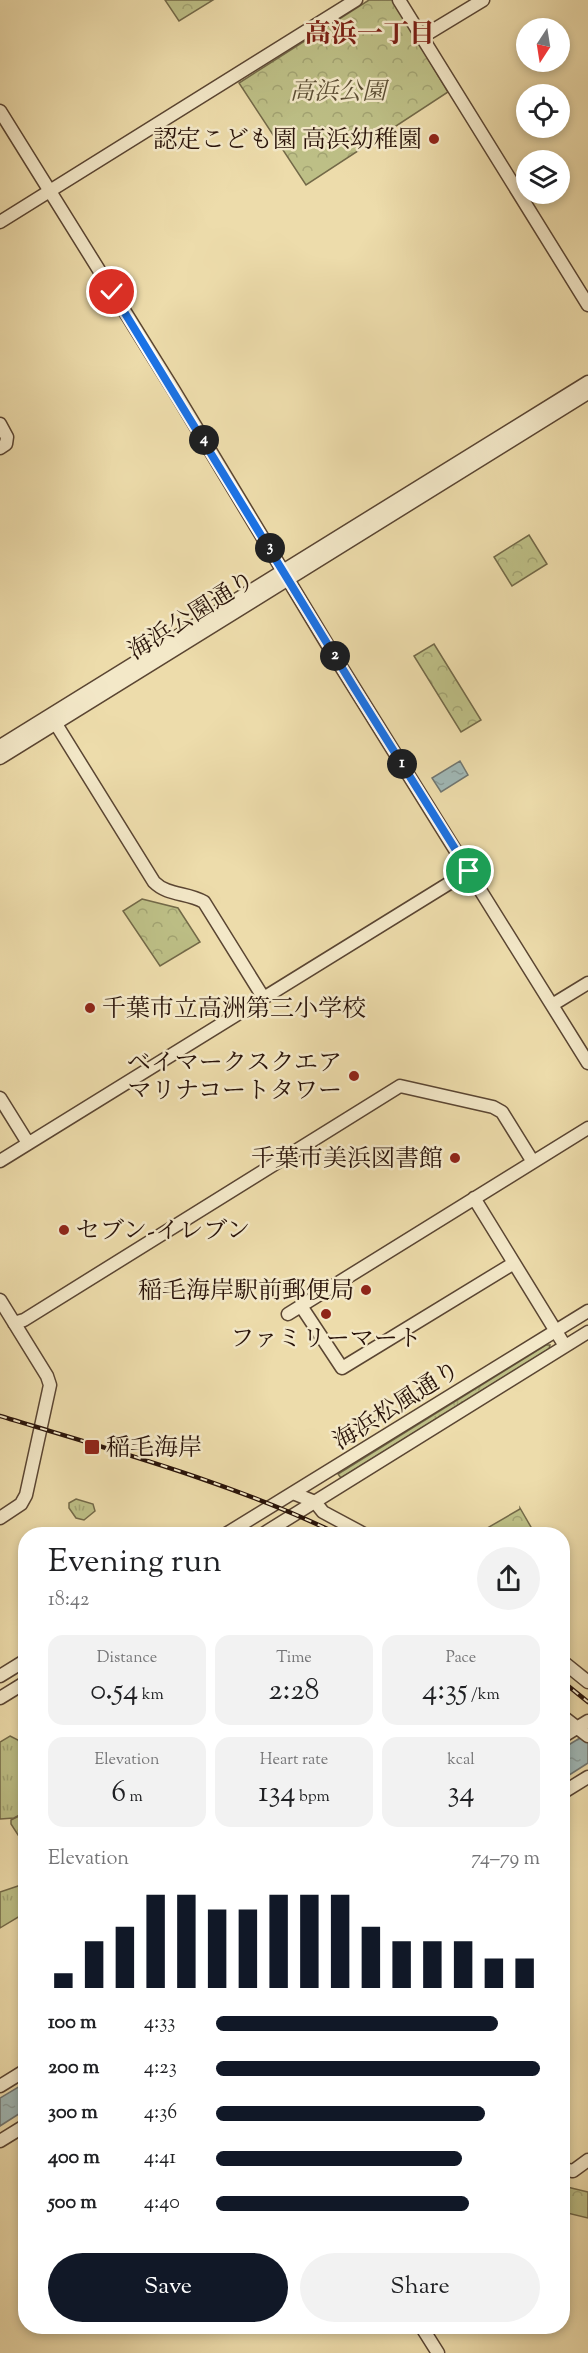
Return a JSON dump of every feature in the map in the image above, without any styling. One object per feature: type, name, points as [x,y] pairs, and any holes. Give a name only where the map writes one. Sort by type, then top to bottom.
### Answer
[{"type":"street","points":[[0,222],[356,0]]},
{"type":"street","points":[[399,0],[588,304]]},
{"type":"street","points":[[422,37],[483,0]]},
{"type":"street","points":[[0,111],[588,1063]]},
{"type":"street","name":"海浜公園通り","points":[[286,575],[588,382]]},
{"type":"street","name":"海浜公園通り","points":[[0,758],[53,719],[588,393]]},
{"type":"street","points":[[0,424],[7,437],[6,444],[0,448]]},
{"type":"street","points":[[53,719],[154,882],[166,892],[197,898],[204,902],[263,998]]},
{"type":"street","name":"海浜公園通り","points":[[0,746],[53,719]]},
{"type":"street","points":[[0,1161],[469,871]]},
{"type":"street","points":[[552,1005],[588,983]]},
{"type":"street","points":[[14,1323],[24,1320],[400,1086],[493,1107],[502,1112],[532,1162]]},
{"type":"street","points":[[0,1098],[28,1143]]},
{"type":"street","points":[[288,1314],[588,1128]]},
{"type":"street","points":[[474,1198],[566,1346]]},
{"type":"street","points":[[301,1306],[342,1368],[514,1263]]},
{"type":"street","points":[[0,1300],[47,1376],[50,1385],[26,1495],[21,1504],[0,1518]]},
{"type":"street","name":"海浜松風通り","points":[[238,1527],[588,1311]]},
{"type":"street","name":"海浜松風通り","points":[[274,1527],[588,1332]]},
{"type":"street","points":[[293,1493],[315,1502],[323,1512],[351,1527]]},
{"type":"street","points":[[5,1694],[0,1675],[18,1665]]},
{"type":"street","points":[[570,1667],[588,1682]]},
{"type":"street","points":[[570,1732],[583,1724],[588,1736]]},
{"type":"street","points":[[570,1788],[588,1777]]},
{"type":"street","points":[[0,2086],[18,2075]]},
{"type":"street","points":[[0,2141],[18,2130]]},
{"type":"street","points":[[570,2170],[573,2171],[588,2160]]},
{"type":"street","points":[[426,2334],[438,2353]]},
{"type":"green space","points":[[165,0],[213,0],[179,21]]},
{"type":"green space","name":"高浜公園","points":[[369,0],[393,0],[448,92],[306,185],[239,83]]},
{"type":"green space","points":[[529,535],[547,564],[512,586],[494,557]]},
{"type":"green space","points":[[434,644],[481,720],[461,732],[414,656]]},
{"type":"green space","points":[[142,899],[178,908],[200,942],[160,966],[123,911]]},
{"type":"green space","points":[[546,1345],[550,1345],[549,1349],[341,1478],[338,1474]]},
{"type":"green space","points":[[76,1499],[93,1504],[95,1511],[84,1520],[76,1518],[69,1508],[69,1503]]},
{"type":"green space","points":[[520,1509],[531,1527],[489,1527]]},
{"type":"green space","points":[[10,1736],[18,1740],[18,1816],[14,1818],[0,1819],[0,1742]]},
{"type":"green space","points":[[18,1816],[18,1835],[11,1824],[11,1820]]},
{"type":"green space","points":[[18,1886],[18,1917],[0,1928],[0,1892]]},
{"type":"green space","points":[[570,2188],[588,2192],[588,2218],[570,2214]]},
{"type":"water","points":[[460,761],[468,775],[441,792],[432,778]]},
{"type":"water","points":[[588,1733],[588,1763],[570,1775],[570,1744]]},
{"type":"water","points":[[18,2087],[18,2114],[0,2126],[0,2098]]},
{"type":"railway","points":[[0,1416],[214,1483],[323,1527]]},
{"type":"railway","points":[[570,1687],[588,1702]]},
{"type":"place","name":"認定こども園 高浜幼稚園","points":[[434,139]]},
{"type":"place","name":"千葉市立高洲第三小学校","points":[[90,1008]]},
{"type":"place","name":"ベイマークスクエア マリナコートタワー","points":[[354,1076]]},
{"type":"place","name":"千葉市美浜図書館","points":[[455,1158]]},
{"type":"place","name":"セブン-イレブン","points":[[64,1230]]},
{"type":"place","name":"稲毛海岸駅前郵便局","points":[[366,1290]]},
{"type":"place","name":"ファミリーマート","points":[[326,1314]]},
{"type":"place","name":"稲毛海岸","points":[[92,1447]]},
{"type":"district","name":"高浜一丁目","points":[[370,33]]},
{"type":"route","points":[[112,292],[330,649],[469,871]]}]
